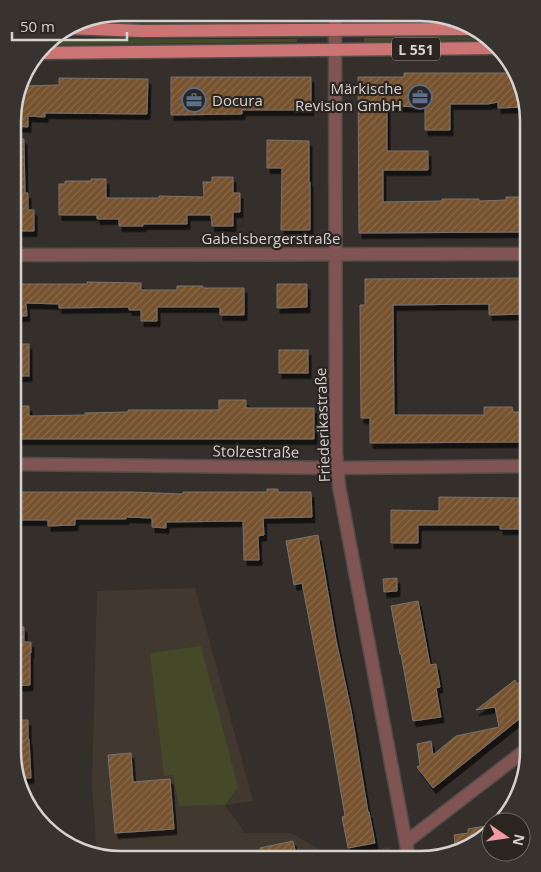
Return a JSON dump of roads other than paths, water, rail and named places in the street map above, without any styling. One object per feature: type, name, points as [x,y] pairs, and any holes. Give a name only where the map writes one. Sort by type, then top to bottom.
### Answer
[{"type":"main road","name":"L 551","points":[[84,29],[142,31],[458,29]]},
{"type":"main road","name":"L 551","points":[[48,53],[489,48]]},
{"type":"street","name":"Friederikastraße","points":[[335,21],[336,443],[339,486],[408,851]]},
{"type":"street","name":"Gabelsbergerstraße","points":[[21,255],[520,254]]},
{"type":"street","name":"Stolzestraße","points":[[21,464],[338,468],[520,466]]},
{"type":"street","points":[[406,842],[520,754]]},
{"type":"place","name":"Märkische Revision GmbH","points":[[420,97]]},
{"type":"place","name":"Docura","points":[[194,100]]}]
